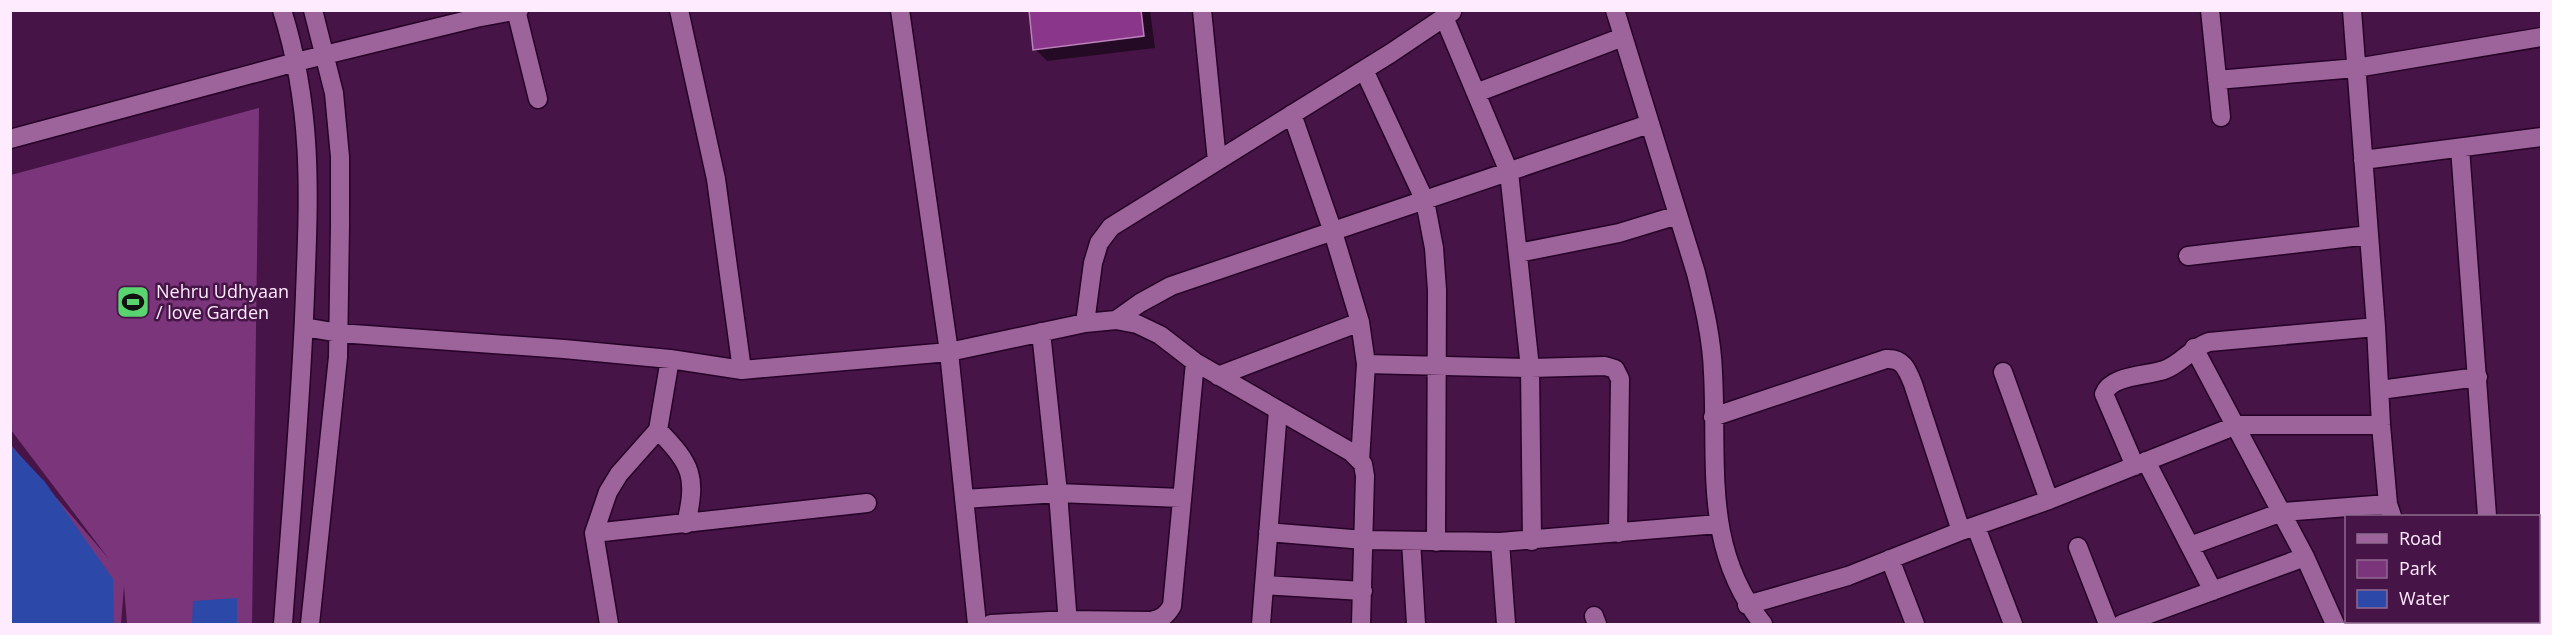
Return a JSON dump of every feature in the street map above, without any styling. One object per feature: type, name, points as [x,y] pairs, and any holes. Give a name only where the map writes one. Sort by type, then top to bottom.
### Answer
[{"type":"street","points":[[282,10],[304,101],[309,185],[304,327],[282,624]]},
{"type":"street","points":[[310,624],[339,333],[340,157],[334,93],[313,10]]},
{"type":"street","points":[[679,10],[716,179],[742,370]]},
{"type":"street","points":[[900,10],[949,352],[977,624]]},
{"type":"street","points":[[1202,10],[1217,161]]},
{"type":"street","points":[[1615,10],[1696,273],[1710,335],[1718,524],[1727,563],[1747,605],[1763,624]]},
{"type":"street","points":[[2210,10],[2221,117]]},
{"type":"street","points":[[2190,546],[2282,512],[2390,510],[2381,425],[2376,327],[2352,10]]},
{"type":"street","points":[[10,139],[296,62],[476,18],[517,11],[538,99]]},
{"type":"street","points":[[1084,324],[1093,263],[1099,243],[1111,227],[1364,70],[1449,14],[1476,93],[1509,172],[1530,368],[1532,541]]},
{"type":"street","points":[[1476,93],[1623,37]]},
{"type":"street","points":[[2217,80],[2356,68],[2541,38]]},
{"type":"street","points":[[1364,70],[1425,201],[1435,258],[1436,542]]},
{"type":"street","points":[[1292,114],[1333,232],[1360,322],[1366,364],[1360,461],[1365,476],[1363,591],[1360,624]]},
{"type":"street","points":[[1116,320],[1140,303],[1171,286],[1649,124]]},
{"type":"street","points":[[2363,160],[2541,137]]},
{"type":"street","points":[[2460,148],[2487,515]]},
{"type":"street","points":[[1518,253],[1619,233],[1678,215]]},
{"type":"street","points":[[2188,256],[2369,235]]},
{"type":"street","points":[[304,327],[339,333],[670,359],[742,370],[949,352],[1041,332],[1116,320],[1137,324],[1160,335],[1195,363],[1351,452],[1360,461]]},
{"type":"street","points":[[1218,376],[1360,322]]},
{"type":"street","points":[[2213,591],[2190,546],[2106,403],[2104,394],[2106,388],[2120,381],[2165,369],[2194,348],[2221,339],[2376,327]]},
{"type":"street","points":[[1041,332],[1058,493],[1068,622]]},
{"type":"street","points":[[2194,348],[2306,557],[2335,624]]},
{"type":"street","points":[[1713,417],[1886,359],[1895,358],[1902,363],[1912,384],[1968,529],[2013,624]]},
{"type":"street","points":[[609,624],[594,533],[609,492],[619,474],[658,430],[670,359]]},
{"type":"street","points":[[991,624],[1151,621],[1161,619],[1167,614],[1172,606],[1180,498],[1195,363]]},
{"type":"street","points":[[1366,364],[1530,368],[1611,367],[1619,374],[1618,533]]},
{"type":"street","points":[[2003,372],[2049,500]]},
{"type":"street","points":[[2379,390],[2478,377]]},
{"type":"street","points":[[1262,624],[1278,410]]},
{"type":"street","points":[[1747,605],[1848,576],[2049,500],[2237,425],[2381,425]]},
{"type":"street","points":[[658,430],[674,447],[692,478],[693,495],[686,524]]},
{"type":"street","points":[[964,499],[1058,493],[1180,498]]},
{"type":"street","points":[[594,533],[867,503]]},
{"type":"street","points":[[1268,532],[1364,540],[1500,542],[1718,524]]},
{"type":"street","points":[[1411,542],[1416,624]]},
{"type":"street","points":[[1500,542],[1506,624]]},
{"type":"street","points":[[2078,547],[2108,624]]},
{"type":"street","points":[[2122,624],[2306,557]]},
{"type":"street","points":[[1890,559],[1915,624]]},
{"type":"street","points":[[1264,585],[1363,591]]},
{"type":"green space","name":"Nehru Udhyaan / love Garden","points":[[259,108],[252,624],[127,624],[124,586],[121,624],[11,624],[11,445],[109,559],[11,430],[11,175]]},
{"type":"water","points":[[10,445],[45,482],[113,579],[114,624],[11,624]]},
{"type":"water","points":[[237,598],[237,624],[192,624],[193,601]]},
{"type":"building","points":[[1029,10],[1141,10],[1144,36],[1033,50]]},
{"type":"place","name":"Nehru Udhyaan / love Garden","points":[[133,302]]}]
